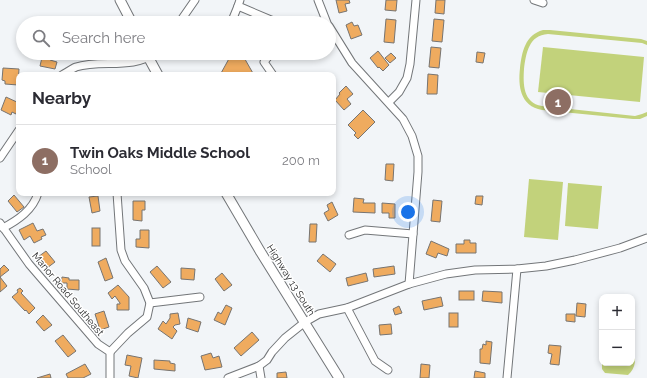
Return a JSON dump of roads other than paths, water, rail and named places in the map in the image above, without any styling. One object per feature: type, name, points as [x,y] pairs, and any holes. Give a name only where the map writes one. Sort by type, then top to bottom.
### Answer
[{"type":"main road","points":[[120,0],[128,16]]},
{"type":"main road","points":[[152,60],[157,72]]},
{"type":"main road","name":"Highway 13 South","points":[[228,196],[339,378]]},
{"type":"street","points":[[184,16],[195,0]]},
{"type":"street","points":[[318,0],[324,16]]},
{"type":"street","points":[[389,102],[399,92],[408,78],[416,0]]},
{"type":"street","points":[[534,0],[544,3]]},
{"type":"street","points":[[234,16],[239,3],[264,16]]},
{"type":"street","points":[[336,37],[352,63],[403,119],[412,136],[418,156],[409,284]]},
{"type":"street","points":[[67,72],[75,67],[126,63],[135,60]]},
{"type":"street","points":[[266,60],[264,62],[271,72]]},
{"type":"street","points":[[0,158],[16,134]]},
{"type":"street","points":[[2,226],[14,222],[26,213],[32,206],[37,196]]},
{"type":"street","points":[[110,378],[110,352],[128,333],[147,317],[150,302],[144,288],[125,261],[121,250],[117,196]]},
{"type":"street","name":"Manor Road Southeast","points":[[2,226],[29,264],[98,344],[110,352]]},
{"type":"street","points":[[349,235],[365,230],[413,234]]},
{"type":"street","points":[[228,378],[259,366],[267,360],[285,338],[305,322],[319,314],[347,308],[409,284],[446,274],[475,270],[517,269],[546,266],[620,248],[647,238]]},
{"type":"street","points":[[507,378],[517,269]]},
{"type":"street","points":[[150,302],[200,297]]},
{"type":"street","points":[[347,308],[375,361],[388,370]]},
{"type":"street","points":[[259,366],[261,378]]},
{"type":"place","name":"Twin Oaks Middle School","points":[[558,102]]}]
